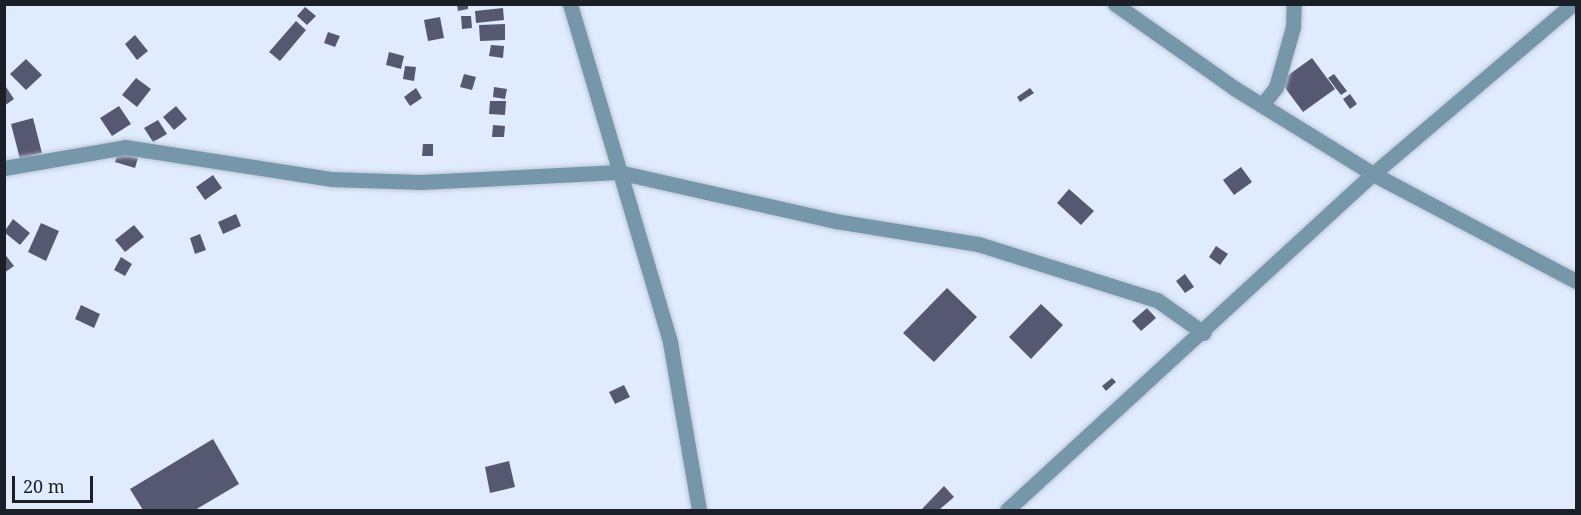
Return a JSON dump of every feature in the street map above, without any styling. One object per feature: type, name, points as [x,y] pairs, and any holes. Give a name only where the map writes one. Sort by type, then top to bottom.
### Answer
[{"type":"street","points":[[570,4],[670,342],[699,510]]},
{"type":"street","points":[[1115,4],[1262,105],[1373,174],[1576,280]]},
{"type":"street","points":[[1262,105],[1276,87],[1293,27],[1294,4]]},
{"type":"street","points":[[1007,510],[1204,333],[1373,174],[1573,4]]},
{"type":"street","points":[[4,168],[126,147],[331,179],[421,182],[618,172],[836,221],[978,244],[1157,300],[1204,333]]},
{"type":"building","points":[[457,4],[468,4],[468,9],[458,11]]},
{"type":"building","points":[[305,7],[316,16],[307,25],[297,16]]},
{"type":"building","points":[[503,8],[504,20],[476,23],[475,11]]},
{"type":"building","points":[[461,16],[471,16],[472,28],[462,29]]},
{"type":"building","points":[[440,17],[444,38],[428,41],[424,20]]},
{"type":"building","points":[[296,21],[306,30],[280,61],[269,52]]},
{"type":"building","points":[[505,24],[505,40],[480,41],[479,25]]},
{"type":"building","points":[[328,32],[340,36],[335,47],[324,43]]},
{"type":"building","points":[[135,35],[148,51],[137,60],[125,44]]},
{"type":"building","points":[[491,45],[504,46],[503,58],[489,56]]},
{"type":"building","points":[[389,52],[404,56],[401,69],[386,65]]},
{"type":"building","points":[[1312,58],[1335,89],[1303,112],[1280,81]]},
{"type":"building","points":[[26,59],[42,75],[26,90],[10,74]]},
{"type":"building","points":[[405,66],[416,67],[414,81],[403,79]]},
{"type":"building","points":[[464,74],[476,77],[472,90],[460,87]]},
{"type":"building","points":[[1334,74],[1347,91],[1341,95],[1328,78]]},
{"type":"building","points":[[136,78],[151,89],[137,107],[122,95]]},
{"type":"building","points":[[4,84],[14,99],[4,106]]},
{"type":"building","points":[[494,87],[507,89],[505,99],[493,97]]},
{"type":"building","points":[[416,88],[422,98],[410,106],[404,97]]},
{"type":"building","points":[[1030,88],[1034,93],[1020,102],[1017,97]]},
{"type":"building","points":[[1350,94],[1357,104],[1350,109],[1343,99]]},
{"type":"building","points":[[490,101],[506,101],[505,115],[489,114]]},
{"type":"building","points":[[119,106],[131,124],[112,136],[100,118]]},
{"type":"building","points":[[176,106],[187,119],[174,130],[163,117]]},
{"type":"building","points":[[33,118],[42,153],[20,159],[11,124]]},
{"type":"building","points":[[158,120],[167,134],[153,142],[144,128]]},
{"type":"building","points":[[493,125],[505,126],[504,137],[492,137]]},
{"type":"building","points":[[423,144],[433,144],[433,156],[422,156]]},
{"type":"building","points":[[118,152],[138,158],[135,168],[115,162]]},
{"type":"building","points":[[1241,167],[1252,182],[1234,195],[1223,180]]},
{"type":"building","points":[[213,175],[222,188],[205,200],[196,187]]},
{"type":"building","points":[[1069,189],[1094,211],[1081,225],[1057,203]]},
{"type":"building","points":[[236,214],[241,226],[223,234],[218,222]]},
{"type":"building","points":[[13,219],[30,233],[20,245],[4,232]]},
{"type":"building","points":[[41,223],[59,231],[46,261],[28,252]]},
{"type":"building","points":[[134,225],[144,237],[125,252],[115,240]]},
{"type":"building","points":[[200,234],[206,250],[195,254],[190,238]]},
{"type":"building","points":[[1216,246],[1228,254],[1220,265],[1209,257]]},
{"type":"building","points":[[4,253],[14,266],[4,273]]},
{"type":"building","points":[[121,257],[132,264],[125,276],[114,270]]},
{"type":"building","points":[[1185,274],[1194,287],[1185,293],[1176,281]]},
{"type":"building","points":[[947,288],[977,317],[934,362],[903,333]]},
{"type":"building","points":[[1041,304],[1063,325],[1031,359],[1009,337]]},
{"type":"building","points":[[81,305],[100,314],[94,328],[75,319]]},
{"type":"building","points":[[1147,308],[1156,318],[1141,331],[1132,321]]},
{"type":"building","points":[[1112,378],[1116,382],[1106,391],[1102,386]]},
{"type":"building","points":[[624,385],[630,397],[615,404],[609,392]]},
{"type":"building","points":[[213,439],[239,484],[195,510],[143,510],[130,489]]},
{"type":"building","points":[[509,461],[515,487],[490,493],[485,467]]},
{"type":"building","points":[[944,486],[954,497],[939,510],[921,510]]}]
